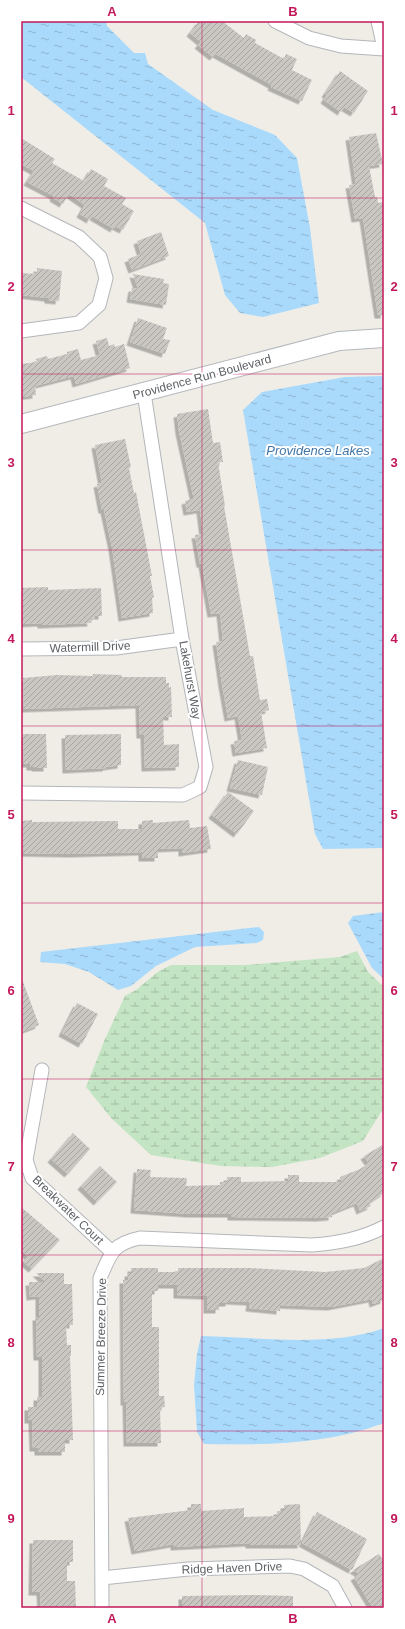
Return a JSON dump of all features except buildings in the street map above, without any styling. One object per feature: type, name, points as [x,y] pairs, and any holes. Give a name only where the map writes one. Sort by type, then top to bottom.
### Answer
[{"type":"street","points":[[275,21],[315,40],[340,46],[384,48],[378,21]]},
{"type":"street","points":[[21,208],[79,238],[100,258],[106,278],[99,305],[79,323],[21,332]]},
{"type":"street","name":"Providence Run Boulevard","points":[[21,424],[339,341],[384,338]]},
{"type":"street","name":"Lakehurst Way","points":[[21,793],[183,795],[200,788],[206,767],[182,638],[144,393]]},
{"type":"street","name":"Watermill Drive","points":[[21,649],[116,648],[182,638]]},
{"type":"street","name":"Breakwater Court","points":[[42,1070],[26,1160],[32,1178],[112,1252]]},
{"type":"street","points":[[112,1252],[123,1242],[140,1238],[312,1245],[333,1244],[365,1236],[384,1227]]},
{"type":"street","name":"Summer Breeze Drive","points":[[102,1608],[100,1278],[112,1252]]},
{"type":"street","name":"Ridge Haven Drive","points":[[102,1578],[188,1569],[290,1566],[304,1569],[333,1586],[345,1608]]},
{"type":"green space","points":[[357,951],[368,972],[384,987],[384,998],[382,999],[384,1015],[383,1109],[363,1141],[320,1158],[272,1167],[221,1166],[151,1155],[112,1119],[86,1087],[105,1039],[125,996],[136,990],[159,971],[171,965],[246,965],[340,957]]},
{"type":"water","points":[[21,21],[106,21],[107,26],[134,53],[145,53],[148,64],[213,110],[275,135],[297,158],[310,228],[319,303],[263,317],[240,313],[225,295],[205,223],[21,77]]},
{"type":"water","name":"Providence Lakes","points":[[384,376],[384,848],[323,849],[315,834],[243,410],[262,392],[345,377]]},
{"type":"water","points":[[384,912],[384,979],[372,968],[348,923],[353,916]]},
{"type":"water","points":[[259,927],[264,932],[263,940],[257,943],[195,947],[156,966],[131,986],[118,990],[89,972],[65,964],[40,962],[41,952]]},
{"type":"water","points":[[384,1328],[384,1423],[340,1436],[318,1440],[272,1444],[204,1444],[197,1432],[194,1385],[197,1354],[201,1336],[318,1340],[363,1334]]}]
